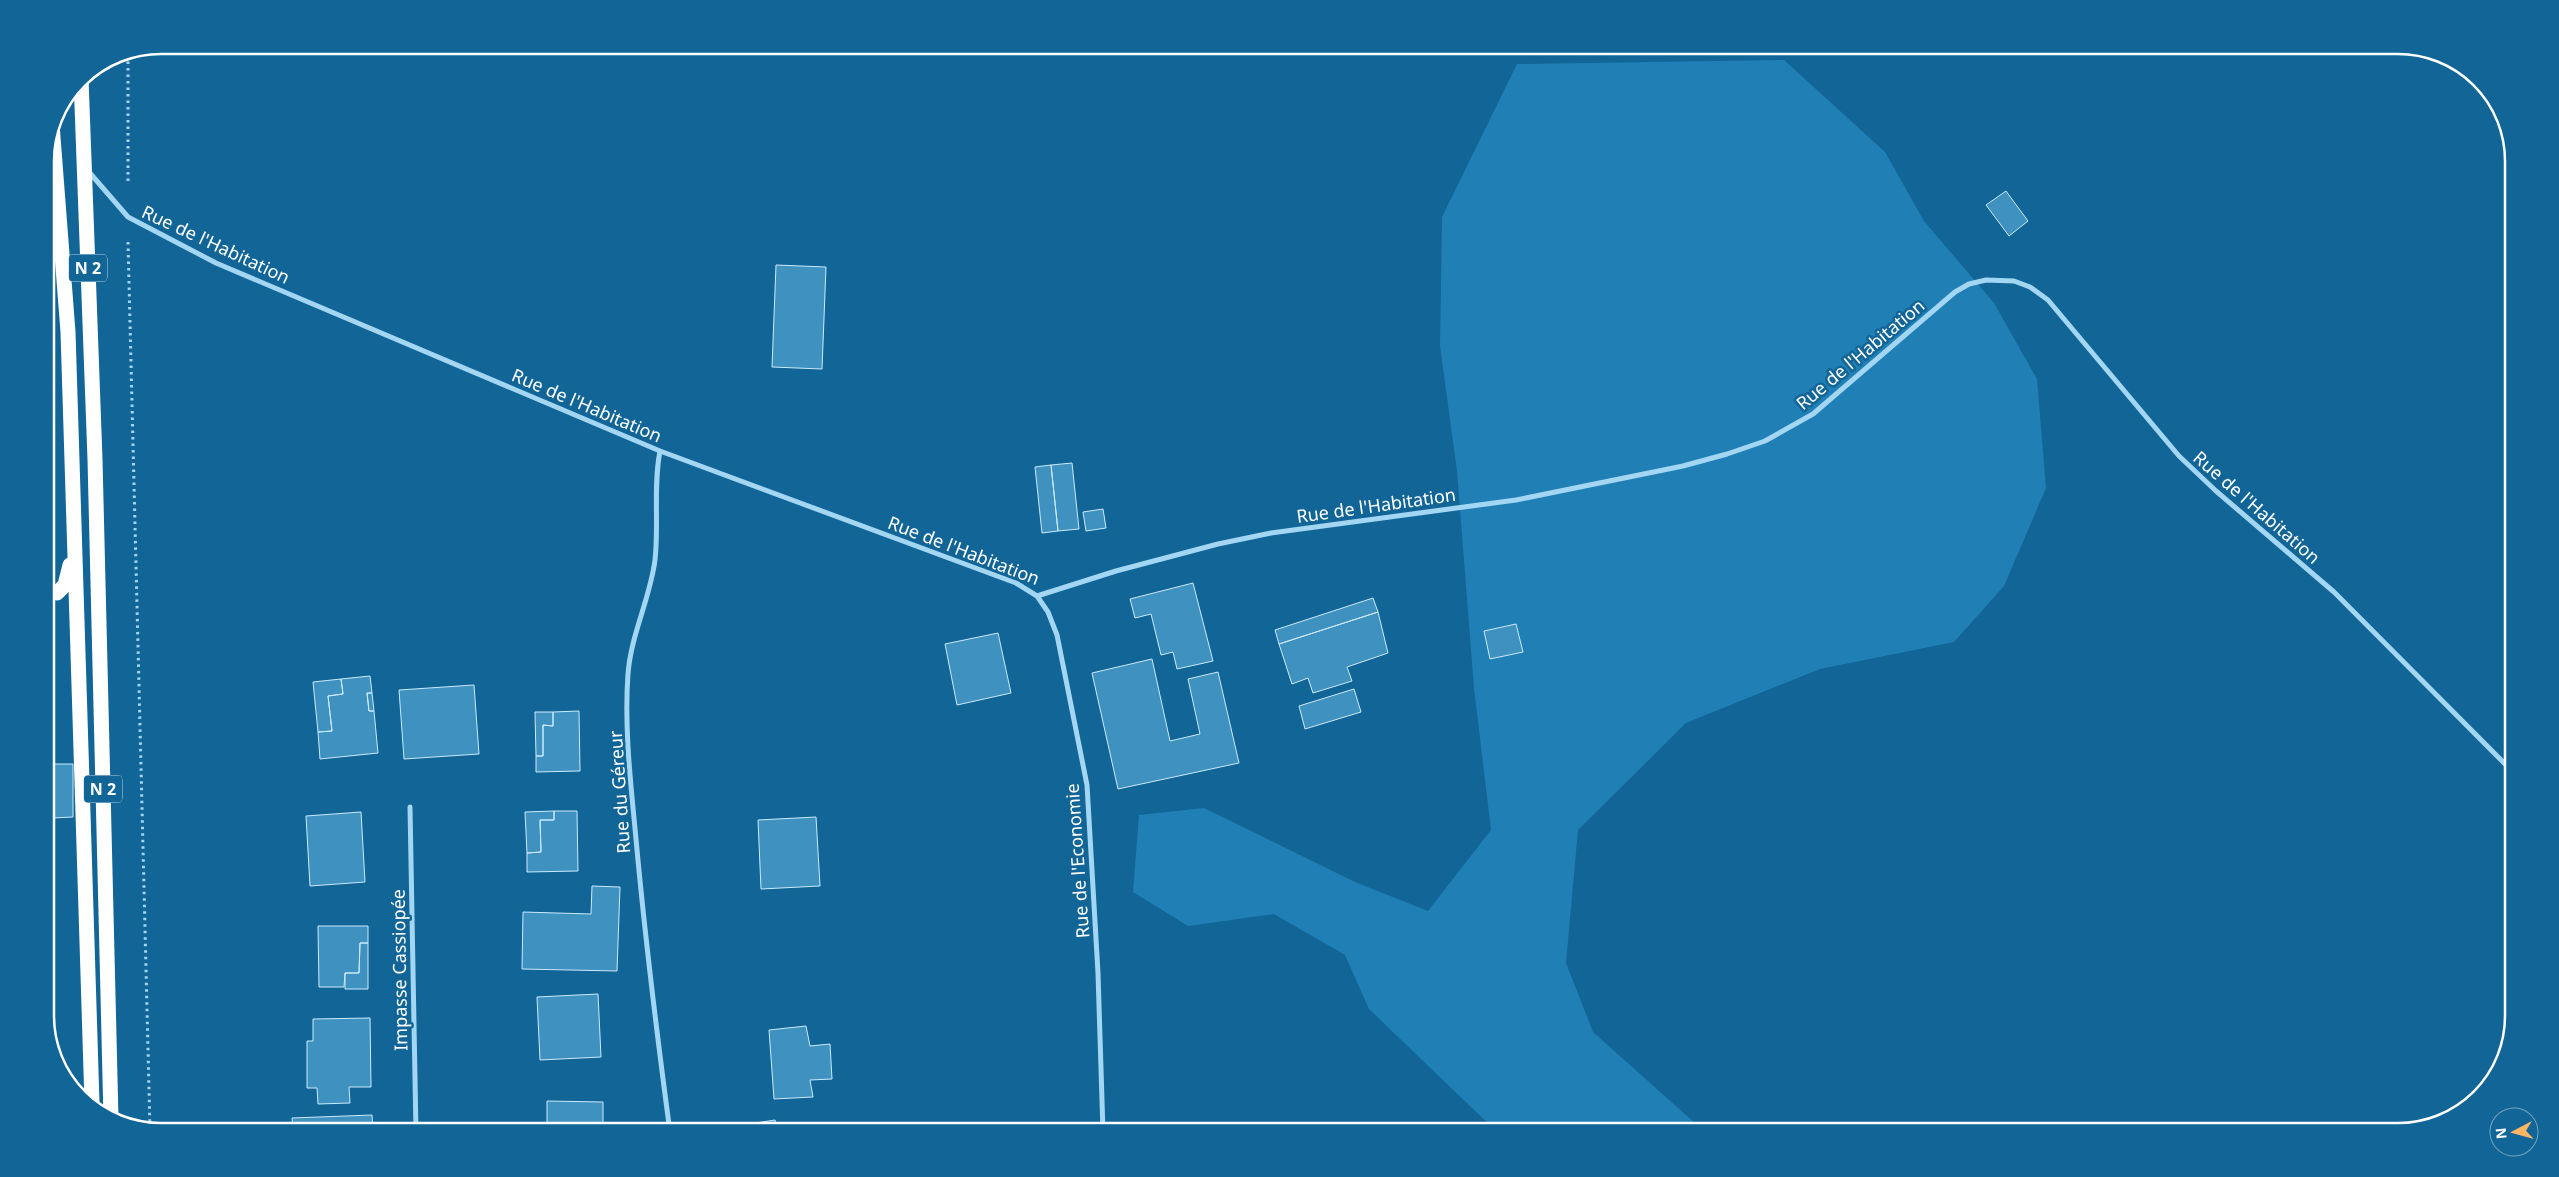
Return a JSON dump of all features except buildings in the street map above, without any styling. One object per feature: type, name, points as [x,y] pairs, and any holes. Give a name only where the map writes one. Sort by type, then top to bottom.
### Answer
[{"type":"highway","name":"N 2","points":[[81,89],[95,458],[111,1111]]},
{"type":"highway","name":"N 2","points":[[54,153],[68,332],[74,521],[68,578],[62,589],[92,1097]]},
{"type":"street","name":"Rue de l'Habitation","points":[[84,166],[128,217],[216,263],[660,451],[1016,583],[1037,596],[1116,570],[1218,544],[1271,533],[1516,500],[1683,466],[1727,454],[1764,441],[1814,414],[1955,292],[1969,284],[2000,279],[2030,287],[2048,300],[2179,456],[2216,491],[2334,592],[2505,764]]},
{"type":"street","name":"Rue du Géreur","points":[[660,451],[657,476],[655,562],[651,584],[632,646],[627,694],[630,776],[669,1123]]},
{"type":"street","name":"Rue de l'Economie","points":[[1037,596],[1048,612],[1057,635],[1087,785],[1098,973],[1103,1123]]},
{"type":"street","name":"Impasse Cassiopée","points":[[410,807],[416,1123]]},
{"type":"path","points":[[128,59],[128,217],[150,1122]]},
{"type":"shaded area","points":[[1784,60],[1885,152],[1924,221],[1994,303],[2037,379],[2046,488],[2004,586],[1954,642],[1820,669],[1686,723],[1578,830],[1566,963],[1593,1032],[1695,1123],[1488,1123],[1369,1009],[1345,955],[1274,914],[1188,926],[1133,892],[1139,815],[1204,808],[1355,882],[1428,911],[1491,830],[1474,688],[1457,471],[1440,346],[1442,217],[1517,64]]}]
